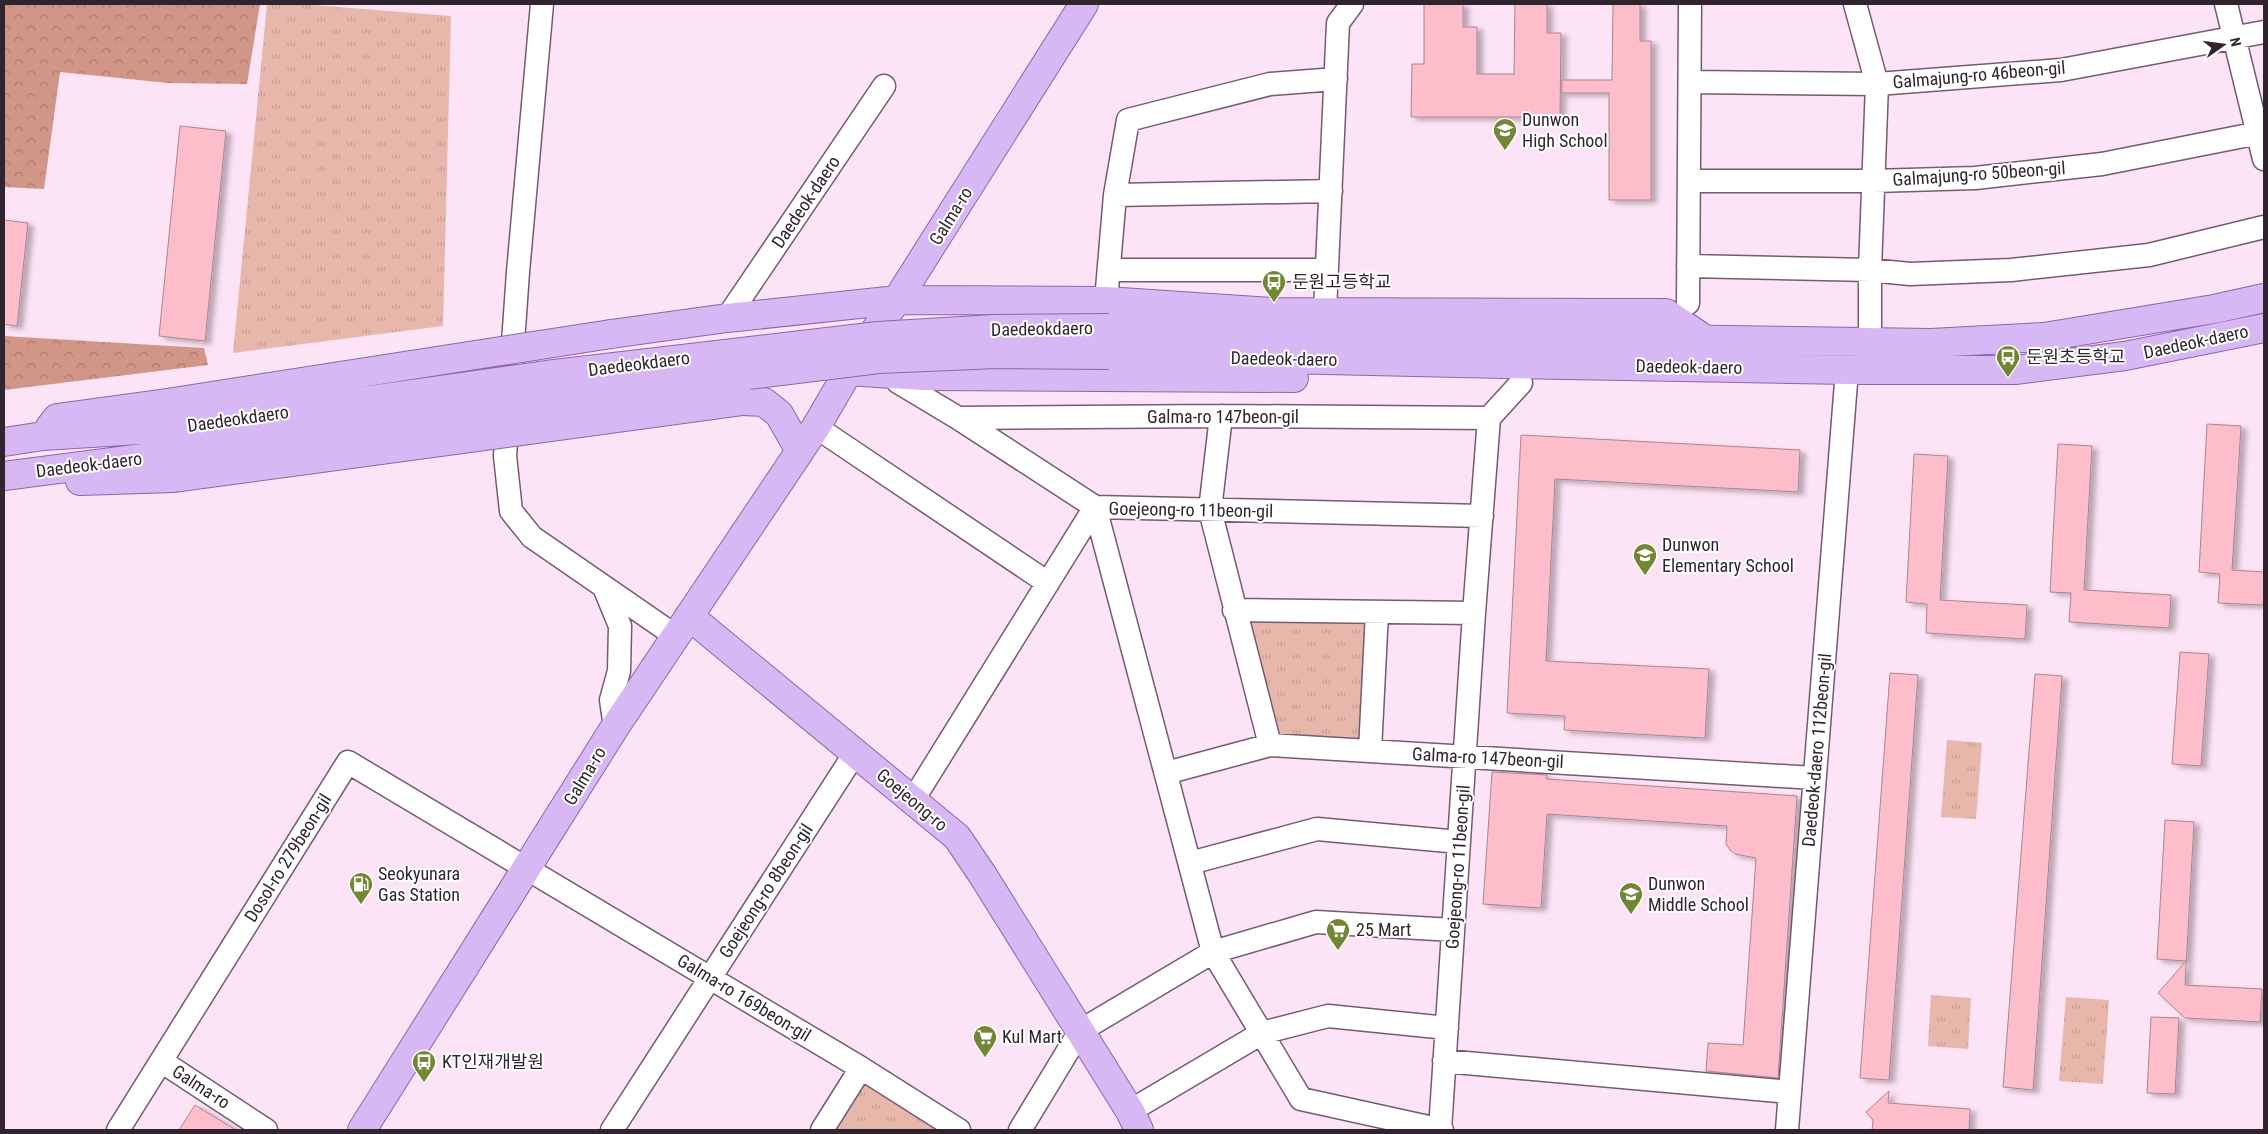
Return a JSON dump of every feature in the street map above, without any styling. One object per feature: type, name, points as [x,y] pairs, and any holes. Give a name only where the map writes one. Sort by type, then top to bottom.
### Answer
[{"type":"main road","name":"Galma-ro","points":[[362,1130],[527,870],[614,727],[816,427],[859,353],[898,300],[1084,4]]},
{"type":"main road","name":"Daedeok-daero","points":[[1109,328],[1324,334],[1931,343],[2044,337],[2214,309],[2264,298]]},
{"type":"main road","points":[[172,441],[611,334],[727,318],[898,300],[1106,301],[1272,312],[1666,313],[1706,340]]},
{"type":"main road","points":[[1474,336],[1543,312]]},
{"type":"main road","name":"Daedeokdaero","points":[[172,441],[546,375],[878,336],[994,329],[1109,328]]},
{"type":"main road","name":"Daedeok-daero","points":[[1109,355],[1702,368],[2015,370],[2125,356],[2264,328]]},
{"type":"main road","name":"Daedeokdaero","points":[[172,441],[553,399],[879,359],[997,354],[1109,355]]},
{"type":"main road","points":[[848,371],[922,376],[1143,376],[1640,384],[1702,368]]},
{"type":"main road","points":[[172,441],[744,401],[764,402],[779,414],[799,450]]},
{"type":"main road","name":"Daedeok-daero","points":[[4,442],[43,436],[172,441]]},
{"type":"main road","name":"Daedeok-daero","points":[[4,476],[49,469],[172,441]]},
{"type":"main road","name":"Goejeong-ro","points":[[682,626],[855,753],[957,837],[982,874],[1134,1120]]},
{"type":"street","points":[[542,4],[518,272],[506,456],[507,486],[511,511],[532,537],[604,587],[682,626]]},
{"type":"street","points":[[1325,311],[1338,23],[1352,4]]},
{"type":"street","points":[[1688,303],[1690,4]]},
{"type":"street","points":[[1855,4],[1877,84],[1870,270],[1870,342]]},
{"type":"street","points":[[2226,4],[2261,133],[2264,159]]},
{"type":"street","name":"Galmajung-ro 46beon-gil","points":[[1690,82],[1877,84],[2061,70],[2235,39],[2264,32]]},
{"type":"street","points":[[1106,301],[1115,195],[1128,120],[1270,84],[1336,79]]},
{"type":"street","name":"Daedeok-daero","points":[[727,318],[884,86]]},
{"type":"street","name":"Galmajung-ro 50beon-gil","points":[[1690,181],[1874,181],[1975,178],[2102,164],[2261,133]]},
{"type":"street","points":[[1115,195],[1330,191]]},
{"type":"street","points":[[1688,266],[1870,270],[1910,274],[2011,270],[2149,255],[2264,227]]},
{"type":"street","points":[[1109,270],[1327,270]]},
{"type":"street","name":"Daedeok-daero 112beon-gil","points":[[1786,1130],[1847,370]]},
{"type":"street","points":[[898,382],[958,418],[1095,507],[1213,952],[1301,1099],[1441,1130]]},
{"type":"street","points":[[1488,418],[1521,383]]},
{"type":"street","points":[[1220,416],[1210,510],[1270,746]]},
{"type":"street","name":"Galma-ro 147beon-gil","points":[[958,418],[1220,416],[1488,418]]},
{"type":"street","name":"Goejeong-ro 11beon-gil","points":[[1441,1130],[1444,1061],[1488,418]]},
{"type":"street","points":[[816,427],[1048,583]]},
{"type":"street","name":"Goejeong-ro 11beon-gil","points":[[913,800],[1095,507],[1482,516]]},
{"type":"street","points":[[604,587],[620,626],[619,671],[611,700],[614,727]]},
{"type":"street","points":[[1234,610],[1474,614]]},
{"type":"street","points":[[1370,751],[1377,612]]},
{"type":"street","name":"Galma-ro 147beon-gil","points":[[1166,774],[1270,746],[1814,778]]},
{"type":"street","name":"Goejeong-ro 8beon-gil","points":[[612,1130],[855,753]]},
{"type":"street","name":"Dosol-ro 279beon-gil","points":[[118,1130],[348,762],[527,870]]},
{"type":"street","points":[[1190,863],[1317,829],[1459,842]]},
{"type":"street","name":"Galma-ro 169beon-gil","points":[[527,870],[861,1068],[959,1130]]},
{"type":"street","points":[[1020,1130],[1080,1031],[1213,952],[1316,922],[1453,930]]},
{"type":"street","points":[[1262,1033],[1328,1016],[1447,1028]]},
{"type":"street","name":"Goejeong-ro","points":[[1134,1120],[1262,1033]]},
{"type":"street","name":"Galma-ro","points":[[161,1061],[266,1130]]},
{"type":"street","points":[[1444,1061],[1790,1092]]},
{"type":"street","points":[[822,1130],[861,1068]]},
{"type":"green space","points":[[4,4],[260,4],[247,84],[168,83],[60,72],[44,189],[4,187]]},
{"type":"green space","points":[[267,4],[301,4],[451,16],[443,326],[233,353]]},
{"type":"green space","points":[[4,336],[204,348],[208,365],[4,390]]},
{"type":"green space","points":[[1249,615],[1367,619],[1363,742],[1280,740]]},
{"type":"green space","points":[[1947,740],[1982,743],[1976,819],[1941,817]]},
{"type":"green space","points":[[1931,995],[1971,998],[1968,1049],[1928,1046]]},
{"type":"green space","points":[[2066,997],[2109,1000],[2103,1084],[2059,1081]]},
{"type":"green space","points":[[863,1084],[937,1130],[834,1130]]},
{"type":"building","points":[[1424,4],[1463,4],[1463,27],[1477,27],[1477,74],[1514,74],[1515,4],[1547,4],[1547,33],[1561,33],[1560,117],[1411,117],[1412,64],[1424,64]]},
{"type":"building","points":[[1613,4],[1640,4],[1640,41],[1651,41],[1651,200],[1609,200],[1609,93],[1562,93],[1562,80],[1612,80]]},
{"type":"building","points":[[180,126],[226,131],[205,341],[159,336]]},
{"type":"building","points":[[4,220],[28,223],[17,326],[4,324]]},
{"type":"building","points":[[2207,424],[2241,426],[2232,570],[2264,572],[2264,605],[2218,603],[2220,574],[2199,572]]},
{"type":"building","points":[[1521,435],[1800,450],[1798,492],[1555,479],[1546,661],[1709,669],[1705,738],[1564,730],[1565,716],[1507,713]]},
{"type":"building","points":[[2058,444],[2092,446],[2084,590],[2171,595],[2169,628],[2069,622],[2071,593],[2050,592]]},
{"type":"building","points":[[1914,454],[1948,456],[1940,600],[2027,605],[2025,639],[1926,633],[1927,604],[1906,602]]},
{"type":"building","points":[[2180,652],[2209,654],[2201,766],[2172,764]]},
{"type":"building","points":[[1890,673],[1918,675],[1889,1080],[1860,1078]]},
{"type":"building","points":[[2035,674],[2062,676],[2033,1090],[2003,1087]]},
{"type":"building","points":[[1492,772],[1547,775],[1547,779],[1797,796],[1778,1078],[1706,1071],[1708,1043],[1743,1045],[1756,858],[1735,854],[1730,850],[1726,844],[1727,826],[1547,814],[1541,908],[1483,904]]},
{"type":"building","points":[[2165,820],[2194,822],[2185,985],[2262,989],[2260,1022],[2185,1018],[2158,993],[2186,961],[2157,959]]},
{"type":"building","points":[[2151,1017],[2179,1018],[2175,1094],[2147,1093]]},
{"type":"building","points":[[1889,1091],[1888,1103],[1970,1109],[1969,1130],[1872,1130],[1873,1120],[1866,1112]]},
{"type":"building","points":[[195,1105],[236,1130],[179,1130]]},
{"type":"place","name":"Dunwon High School","points":[[1505,151]]},
{"type":"place","name":"둔원고등학교","points":[[1274,303]]},
{"type":"place","name":"둔원초등학교","points":[[2008,378]]},
{"type":"place","name":"Dunwon Elementary School","points":[[1645,576]]},
{"type":"place","name":"Seokyunara Gas Station","points":[[361,905]]},
{"type":"place","name":"Dunwon Middle School","points":[[1631,915]]},
{"type":"place","name":"25 Mart","points":[[1338,951]]},
{"type":"place","name":"Kul Mart","points":[[985,1058]]},
{"type":"place","name":"KT인재개발원","points":[[424,1083]]}]
